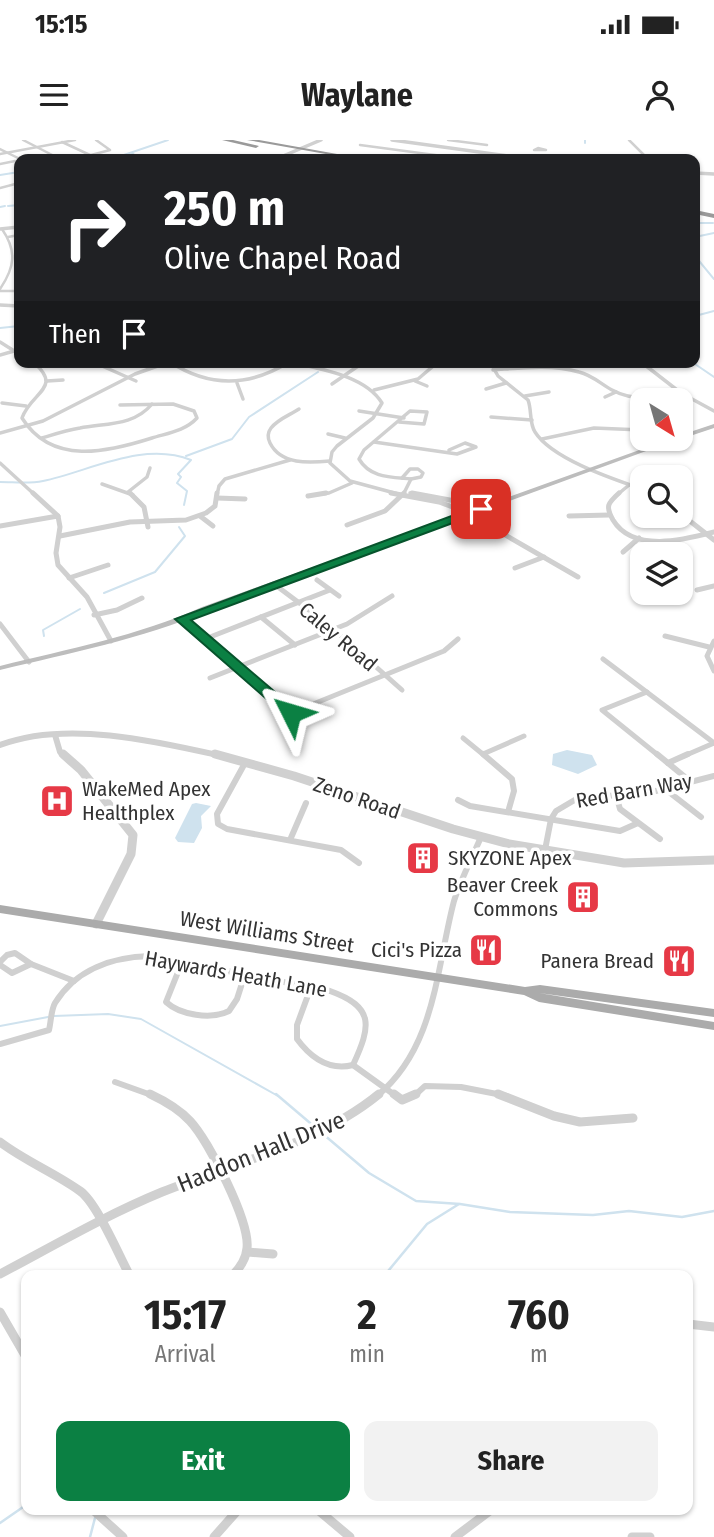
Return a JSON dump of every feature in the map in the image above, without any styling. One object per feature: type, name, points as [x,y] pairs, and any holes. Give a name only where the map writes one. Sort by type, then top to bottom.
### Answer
[{"type":"highway","points":[[225,140],[304,154]]},
{"type":"highway","points":[[250,140],[333,154]]},
{"type":"main road","points":[[693,433],[714,426]]},
{"type":"main road","points":[[0,668],[111,641],[166,623],[640,452]]},
{"type":"main road","points":[[166,623],[205,609]]},
{"type":"main road","name":"West Williams Street","points":[[0,909],[528,992],[539,998],[714,1026]]},
{"type":"main road","name":"West Williams Street","points":[[528,992],[540,989],[714,1013]]},
{"type":"street","points":[[23,140],[50,154]]},
{"type":"street","points":[[2,152],[75,140]]},
{"type":"street","points":[[96,140],[110,149],[97,154]]},
{"type":"street","points":[[290,154],[321,140]]},
{"type":"street","points":[[392,140],[494,154]]},
{"type":"street","points":[[420,144],[428,140]]},
{"type":"street","points":[[448,140],[487,145]]},
{"type":"street","points":[[629,140],[643,154]]},
{"type":"street","points":[[61,141],[88,154]]},
{"type":"street","points":[[360,145],[423,154],[434,146]]},
{"type":"street","points":[[536,154],[539,151]]},
{"type":"street","points":[[0,188],[14,184]]},
{"type":"street","points":[[5,186],[11,191]]},
{"type":"street","points":[[1,229],[14,246]]},
{"type":"street","points":[[8,237],[14,236]]},
{"type":"street","points":[[0,290],[14,270]]},
{"type":"street","points":[[40,368],[47,381],[42,393],[26,406],[21,415],[28,426],[55,447],[97,453],[112,451],[183,428],[197,418],[196,413],[187,407],[120,405]]},
{"type":"street","points":[[105,368],[136,381]]},
{"type":"street","points":[[0,433],[50,418],[154,368]]},
{"type":"street","points":[[178,368],[192,378],[237,383],[265,378],[281,368]]},
{"type":"street","points":[[311,368],[374,390],[382,401],[377,413],[335,447],[330,461],[337,473],[352,483],[405,494],[469,513],[578,577]]},
{"type":"street","points":[[332,384],[355,368]]},
{"type":"street","points":[[374,390],[415,381],[434,368]]},
{"type":"street","points":[[493,370],[533,368],[575,371],[594,377],[616,392],[630,395]]},
{"type":"street","points":[[575,371],[578,368]]},
{"type":"street","points":[[649,368],[675,388]]},
{"type":"street","points":[[493,370],[525,396],[532,407],[535,431],[542,439],[593,469],[629,485],[608,503],[610,515],[620,527],[639,538],[674,541],[714,532]]},
{"type":"street","points":[[47,381],[63,380]]},
{"type":"street","points":[[415,381],[427,386]]},
{"type":"street","points":[[237,383],[243,399]]},
{"type":"street","points":[[486,389],[506,383]]},
{"type":"street","points":[[525,396],[549,392]]},
{"type":"street","points":[[605,397],[616,392]]},
{"type":"street","points":[[693,400],[714,411]]},
{"type":"street","points":[[2,403],[26,406]]},
{"type":"street","points":[[42,438],[79,428],[134,419],[145,413],[152,404]]},
{"type":"street","points":[[290,460],[276,451],[268,435],[272,427],[299,409]]},
{"type":"street","points":[[399,422],[424,424],[427,412],[412,410],[360,454],[362,466],[378,474],[402,478],[419,479],[423,473],[410,469],[402,478]]},
{"type":"street","points":[[359,411],[404,418]]},
{"type":"street","points":[[491,417],[532,420]]},
{"type":"street","points":[[542,439],[605,427],[630,429]]},
{"type":"street","points":[[605,427],[607,435]]},
{"type":"street","points":[[328,433],[345,439]]},
{"type":"street","points":[[374,442],[404,449],[449,450],[460,454],[476,447],[467,443],[449,450]]},
{"type":"street","points":[[62,458],[71,451]]},
{"type":"street","points":[[60,536],[88,534],[126,523],[148,524],[200,516],[214,508],[219,485],[230,477],[271,469],[290,460],[330,461]]},
{"type":"street","points":[[0,463],[58,516],[60,536],[55,558],[58,566],[87,597],[94,615],[111,641]]},
{"type":"street","points":[[128,492],[147,477],[150,468]]},
{"type":"street","points":[[222,472],[230,477]]},
{"type":"street","points":[[347,525],[385,512],[398,503],[411,479]]},
{"type":"street","points":[[308,496],[329,493],[352,483]]},
{"type":"street","points":[[102,484],[128,492],[145,505],[148,524]]},
{"type":"street","points":[[218,498],[245,499]]},
{"type":"street","points":[[569,516],[610,515]]},
{"type":"street","points":[[0,526],[58,516]]},
{"type":"street","points":[[200,516],[213,526]]},
{"type":"street","points":[[693,524],[714,540]]},
{"type":"street","points":[[623,552],[639,538]]},
{"type":"street","points":[[515,568],[544,557]]},
{"type":"street","points":[[69,578],[108,565]]},
{"type":"street","points":[[317,580],[339,596]]},
{"type":"street","name":"Caley Road","points":[[274,584],[334,629],[402,690]]},
{"type":"street","points":[[697,590],[714,586]]},
{"type":"street","points":[[205,639],[330,590]]},
{"type":"street","points":[[210,678],[353,621],[392,596]]},
{"type":"street","points":[[94,615],[117,610],[142,598]]},
{"type":"street","points":[[261,617],[295,645]]},
{"type":"street","points":[[182,619],[291,713],[444,651],[458,639]]},
{"type":"street","points":[[0,624],[29,662]]},
{"type":"street","points":[[665,636],[709,647]]},
{"type":"street","points":[[714,641],[709,647],[707,657],[714,671]]},
{"type":"street","points":[[603,659],[714,743],[668,763]]},
{"type":"street","points":[[647,692],[602,710],[691,782]]},
{"type":"street","points":[[55,735],[61,752],[81,770],[127,824],[134,838],[131,854],[96,924]]},
{"type":"street","name":"Zeno Road","points":[[0,745],[28,737],[55,735],[123,739],[174,747],[244,763],[335,789],[443,828],[481,837],[636,864],[659,864],[697,858],[714,860]]},
{"type":"street","points":[[484,754],[524,736]]},
{"type":"street","points":[[463,738],[510,776],[514,783],[508,812]]},
{"type":"street","points":[[244,763],[217,814],[216,821],[227,829],[341,850],[359,863]]},
{"type":"street","name":"Red Barn Way","points":[[545,850],[551,819],[562,806],[578,798],[639,794],[714,776]]},
{"type":"street","points":[[666,789],[701,817]]},
{"type":"street","points":[[616,795],[620,809],[660,839]]},
{"type":"street","points":[[458,800],[471,806],[620,831],[638,823]]},
{"type":"street","points":[[290,840],[306,803]]},
{"type":"street","name":"Haddon Hall Drive","points":[[0,1274],[101,1220],[220,1168],[326,1129],[364,1107],[386,1088],[402,1072],[418,1049],[431,1017],[453,904],[481,837]]},
{"type":"street","points":[[31,964],[12,973],[4,970],[0,963],[7,955],[15,953],[31,964],[74,981]]},
{"type":"street","name":"Haywards Heath Lane","points":[[0,1044],[49,1030],[54,1005],[74,981],[97,966],[125,957],[150,956],[348,996],[366,1014],[369,1025],[367,1036],[353,1065]]},
{"type":"street","points":[[182,962],[166,1002],[175,1010],[217,1015],[229,1011],[245,974]]},
{"type":"street","points":[[311,987],[297,1025],[297,1039],[329,1067],[338,1069],[353,1065],[402,1100],[412,1097],[425,1086],[474,1089],[509,1096],[554,1116],[580,1122],[633,1118]]},
{"type":"street","points":[[114,1082],[154,1094],[180,1110],[201,1130],[220,1168],[247,1238],[248,1252],[237,1270]]},
{"type":"street","points":[[0,1142],[32,1165],[76,1187],[87,1198],[127,1270]]},
{"type":"street","points":[[248,1252],[274,1254]]},
{"type":"street","points":[[0,1312],[21,1348]]},
{"type":"street","points":[[693,1324],[714,1326]]},
{"type":"street","points":[[99,1515],[123,1537]]},
{"type":"street","points":[[214,1537],[234,1515]]},
{"type":"street","points":[[324,1515],[350,1537]]},
{"type":"street","points":[[455,1537],[484,1515]]},
{"type":"street","points":[[632,1537],[650,1537]]},
{"type":"water","points":[[567,750],[592,755],[597,765],[578,774],[552,765],[553,754]]},
{"type":"water","points":[[192,804],[211,806],[201,816],[202,828],[194,843],[178,842],[175,838]]},
{"type":"waterway","points":[[127,154],[168,140]]},
{"type":"waterway","points":[[0,175],[14,173]]},
{"type":"waterway","points":[[8,206],[14,205]]},
{"type":"waterway","points":[[0,207],[5,206]]},
{"type":"waterway","points":[[700,223],[713,223]]},
{"type":"waterway","points":[[700,236],[714,233]]},
{"type":"waterway","points":[[700,262],[714,279]]},
{"type":"waterway","points":[[700,315],[714,311]]},
{"type":"waterway","points":[[0,328],[14,327]]},
{"type":"waterway","points":[[700,367],[714,377]]},
{"type":"waterway","points":[[186,456],[232,439],[249,417],[318,372]]},
{"type":"waterway","points":[[0,482],[38,482],[135,456],[173,455],[191,460],[178,474],[181,477],[177,483],[187,491],[184,505]]},
{"type":"waterway","points":[[104,593],[155,572],[185,536],[179,527]]},
{"type":"waterway","points":[[44,636],[43,630],[80,609]]},
{"type":"waterway","points":[[54,1016],[108,1014],[141,1019],[278,1096]]},
{"type":"waterway","points":[[0,1026],[48,1017]]},
{"type":"waterway","points":[[276,1094],[316,1128]]},
{"type":"waterway","points":[[323,1134],[369,1173],[416,1201],[460,1204],[510,1212],[593,1215],[629,1211],[682,1217],[714,1211]]},
{"type":"waterway","points":[[389,1270],[427,1224],[459,1204]]},
{"type":"waterway","points":[[0,1523],[21,1508]]},
{"type":"waterway","points":[[90,1537],[95,1518]]},
{"type":"place","name":"WakeMed Apex Healthplex","points":[[57,801]]},
{"type":"place","name":"SKYZONE Apex","points":[[423,858]]},
{"type":"place","name":"Beaver Creek Commons","points":[[583,897]]},
{"type":"place","name":"Cici's Pizza","points":[[486,950]]},
{"type":"place","name":"Panera Bread","points":[[679,961]]},
{"type":"route","points":[[291,713],[182,619],[481,509]]}]
